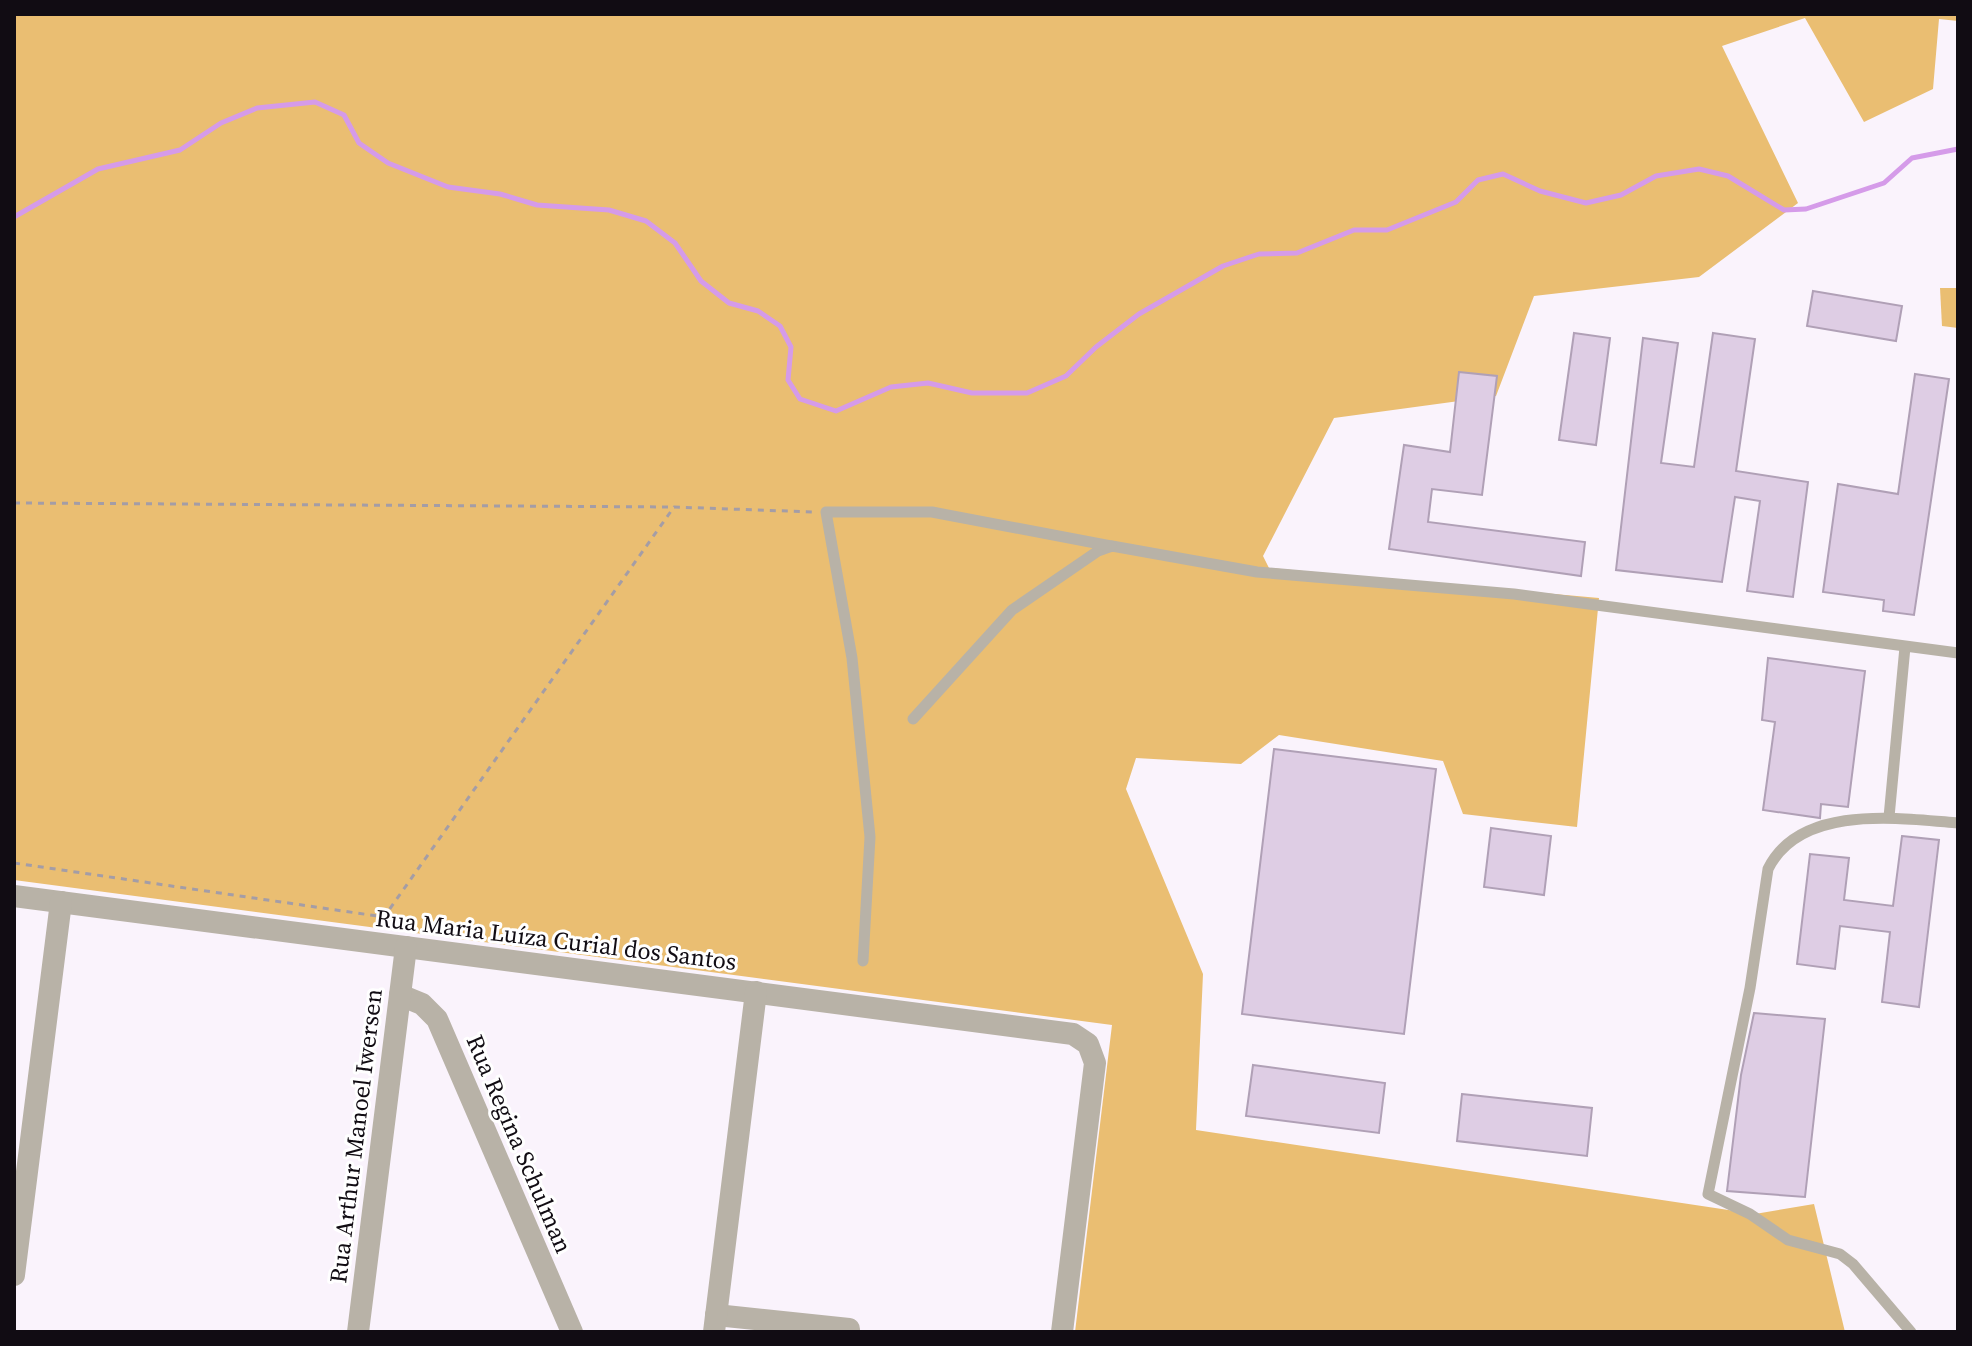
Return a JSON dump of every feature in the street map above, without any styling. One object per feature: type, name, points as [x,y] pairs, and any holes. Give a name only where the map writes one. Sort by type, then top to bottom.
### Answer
[{"type":"street","name":"Rua Maria Luíza Curial dos Santos","points":[[14,896],[1066,1033],[1088,1044],[1095,1063],[1062,1332]]},
{"type":"street","points":[[14,1275],[61,902]]},
{"type":"street","name":"Rua Arthur Manoel Iwersen","points":[[358,1332],[406,947]]},
{"type":"street","points":[[756,992],[715,1324],[849,1329]]},
{"type":"street","name":"Rua Regina Schulman","points":[[400,995],[422,1004],[437,1019],[572,1332]]},
{"type":"lane","points":[[863,961],[870,837],[852,658],[826,512],[944,514],[1257,572],[1514,594],[1958,653]]},
{"type":"lane","points":[[913,719],[1012,610],[1098,551],[1112,546]]},
{"type":"lane","points":[[1889,817],[1905,647]]},
{"type":"lane","points":[[1911,1332],[1853,1264],[1840,1254],[1788,1240],[1750,1214],[1708,1194],[1750,988],[1768,869],[1780,849],[1797,836],[1837,824],[1889,817],[1958,823]]},
{"type":"path","points":[[14,503],[674,507],[826,512]]},
{"type":"path","points":[[14,863],[384,917],[674,507]]},
{"type":"shaded area","points":[[14,14],[1958,14],[1958,21],[1939,19],[1933,89],[1864,122],[1805,18],[1722,46],[1798,203],[1699,277],[1534,296],[1496,396],[1334,418],[1263,556],[1269,568],[1599,598],[1577,827],[1463,814],[1443,761],[1279,735],[1241,764],[1136,758],[1126,789],[1203,974],[1196,1130],[1755,1214],[1814,1204],[1845,1332],[1075,1332],[1112,1025],[14,880]]},
{"type":"shaded area","points":[[1940,288],[1958,288],[1958,328],[1942,326]]},
{"type":"building","points":[[1813,291],[1902,306],[1896,341],[1807,326]]},
{"type":"building","points":[[1574,333],[1610,338],[1596,445],[1559,440]]},
{"type":"building","points":[[1713,333],[1755,339],[1736,471],[1808,482],[1793,597],[1747,591],[1760,501],[1735,497],[1722,582],[1616,570],[1643,338],[1678,343],[1661,463],[1694,467]]},
{"type":"building","points":[[1459,372],[1497,376],[1482,495],[1432,489],[1428,522],[1585,542],[1581,576],[1389,549],[1404,445],[1450,452]]},
{"type":"building","points":[[1915,374],[1949,379],[1914,615],[1883,611],[1884,600],[1823,592],[1838,484],[1898,494]]},
{"type":"building","points":[[1768,658],[1865,671],[1848,807],[1821,804],[1820,818],[1763,810],[1775,722],[1762,720]]},
{"type":"building","points":[[1274,749],[1436,769],[1404,1034],[1242,1014]]},
{"type":"building","points":[[1491,828],[1551,836],[1544,895],[1484,887]]},
{"type":"building","points":[[1902,836],[1939,840],[1919,1007],[1882,1002],[1890,932],[1840,926],[1835,969],[1797,964],[1810,854],[1849,858],[1844,900],[1893,906]]},
{"type":"building","points":[[1754,1013],[1825,1019],[1805,1197],[1727,1191],[1741,1075]]},
{"type":"building","points":[[1253,1065],[1385,1083],[1379,1133],[1246,1116]]},
{"type":"building","points":[[1462,1094],[1592,1108],[1587,1156],[1457,1141]]},
{"type":"waterway","points":[[14,217],[98,169],[180,150],[221,123],[257,108],[315,102],[344,115],[359,143],[388,163],[448,187],[500,194],[537,205],[609,210],[646,221],[675,243],[701,281],[729,303],[758,311],[780,326],[791,347],[788,380],[800,399],[836,411],[891,387],[928,383],[972,393],[1027,393],[1066,376],[1096,347],[1139,314],[1223,266],[1259,254],[1297,253],[1354,230],[1387,230],[1456,202],[1478,180],[1503,174],[1540,191],[1586,203],[1621,195],[1656,176],[1699,169],[1728,176],[1784,210],[1806,209],[1884,183],[1912,158],[1958,149]]}]
